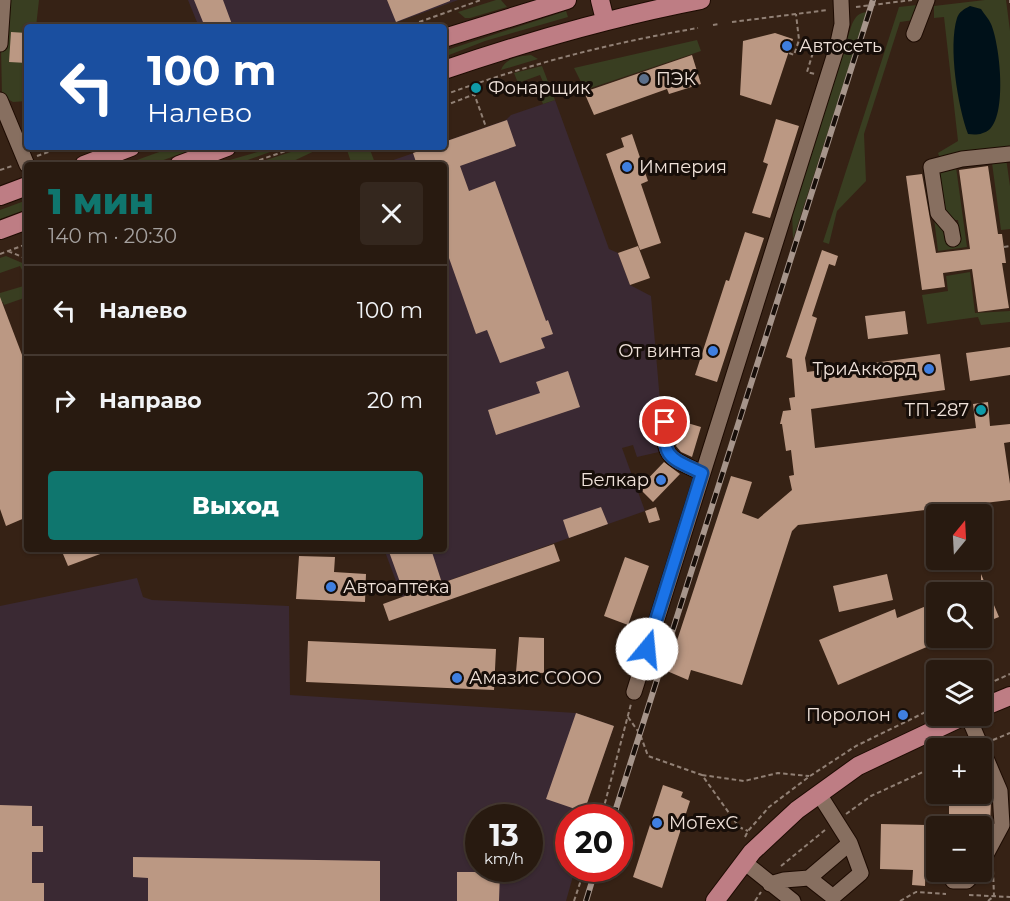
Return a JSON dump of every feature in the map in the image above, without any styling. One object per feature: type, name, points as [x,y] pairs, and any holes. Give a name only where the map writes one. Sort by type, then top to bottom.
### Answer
[{"type":"main road","points":[[447,37],[567,0]]},
{"type":"main road","points":[[600,0],[605,20]]},
{"type":"main road","points":[[447,69],[605,20],[701,0]]},
{"type":"main road","points":[[92,162],[123,150]]},
{"type":"main road","points":[[187,162],[219,150]]},
{"type":"main road","points":[[0,196],[24,187]]},
{"type":"main road","points":[[0,230],[24,221]]},
{"type":"main road","points":[[992,703],[1010,696]]},
{"type":"main road","points":[[715,901],[744,862],[797,810],[858,766],[944,726]]},
{"type":"lane","points":[[0,44],[3,0]]},
{"type":"lane","points":[[914,34],[927,0]]},
{"type":"lane","points":[[634,692],[837,47],[844,6]]},
{"type":"lane","points":[[0,100],[26,162]]},
{"type":"lane","points":[[953,239],[951,228],[938,213],[931,167],[962,159],[1010,154]]},
{"type":"lane","points":[[665,422],[664,445],[668,453],[674,459],[702,473]]},
{"type":"lane","points":[[971,726],[1000,791],[1002,825],[992,852]]},
{"type":"lane","points":[[809,878],[833,897],[861,873],[850,843],[819,794]]},
{"type":"lane","points":[[770,884],[784,880],[809,878],[850,843]]},
{"type":"lane","points":[[744,862],[793,901]]},
{"type":"lane","points":[[951,887],[962,882]]},
{"type":"path","points":[[413,24],[481,0]]},
{"type":"path","points":[[732,22],[844,6],[915,0]]},
{"type":"path","points":[[789,53],[794,55],[799,40],[796,14]]},
{"type":"path","points":[[713,25],[719,24]]},
{"type":"path","points":[[447,93],[585,50],[698,28]]},
{"type":"path","points":[[471,85],[486,127]]},
{"type":"path","points":[[447,105],[475,94]]},
{"type":"path","points":[[254,162],[288,150]]},
{"type":"path","points":[[0,170],[6,168]]},
{"type":"path","points":[[0,254],[24,245]]},
{"type":"path","points":[[1004,247],[1010,246]]},
{"type":"path","points":[[8,251],[24,258]]},
{"type":"path","points":[[992,682],[1010,674]]},
{"type":"path","points":[[605,804],[634,692]]},
{"type":"path","points":[[628,717],[640,734],[648,756],[702,775],[744,781],[778,773],[810,776]]},
{"type":"path","points":[[702,775],[739,827],[748,831]]},
{"type":"path","points":[[574,901],[580,882]]},
{"type":"path","points":[[991,882],[994,896]]},
{"type":"path","points":[[900,901],[916,892],[951,887]]},
{"type":"path","points":[[961,894],[1010,897]]},
{"type":"path","points":[[988,901],[994,896]]},
{"type":"shaded area","points":[[188,0],[458,0],[392,24],[198,24]]},
{"type":"shaded area","points":[[970,6],[981,9],[991,24],[997,47],[1000,78],[999,108],[995,120],[990,129],[976,134],[968,134],[964,122],[954,60],[954,30],[957,18]]},
{"type":"shaded area","points":[[555,100],[609,249],[618,253],[630,285],[651,296],[661,413],[650,411],[659,452],[637,457],[633,445],[622,448],[645,511],[402,597],[385,552],[447,552],[447,162],[388,162],[422,150],[447,150],[447,141],[506,120],[511,115]]},
{"type":"shaded area","points":[[137,578],[143,597],[152,600],[289,606],[290,695],[576,713],[614,726],[586,804],[555,804],[555,882],[571,882],[566,901],[0,901],[0,606]]},
{"type":"green space","points":[[0,0],[39,0],[36,24],[24,24],[24,101],[13,102],[2,96]]},
{"type":"green space","points":[[501,0],[507,7],[470,18],[465,18],[458,12]]},
{"type":"green space","points":[[1006,0],[1010,31],[1010,149],[941,161],[938,153],[958,141],[944,17],[934,18],[934,6]]},
{"type":"green space","points":[[917,5],[914,20],[900,22],[864,134],[866,181],[837,211],[829,244],[823,242],[899,7]]},
{"type":"green space","points":[[566,11],[568,17],[485,41],[447,56],[447,50]]},
{"type":"green space","points":[[867,12],[793,239],[792,210],[852,24],[858,15]]},
{"type":"green space","points":[[697,40],[701,51],[585,90],[574,68]]},
{"type":"green space","points":[[531,55],[538,59],[501,70],[509,60]]},
{"type":"green space","points":[[542,66],[555,100],[543,104],[541,99],[549,96],[540,75],[518,83],[514,73]]},
{"type":"green space","points":[[165,150],[191,150],[158,162],[131,162]]},
{"type":"green space","points":[[264,150],[276,150],[242,162],[222,162]]},
{"type":"green space","points":[[297,150],[317,150],[291,162],[260,162]]},
{"type":"green space","points":[[347,150],[370,150],[375,162],[351,162]]},
{"type":"green space","points":[[1006,158],[1010,186],[1010,229],[1001,230],[992,163],[956,167],[967,247],[938,251],[934,218],[946,230],[948,244],[961,242],[958,220],[952,220],[943,211],[938,168]]},
{"type":"green space","points":[[24,201],[24,210],[0,219],[0,210]]},
{"type":"green space","points":[[6,256],[24,264],[24,274],[20,266],[0,273],[0,258]]},
{"type":"green space","points":[[970,272],[975,313],[1010,311],[1010,322],[981,325],[978,317],[927,324],[922,295],[948,291],[946,276]]},
{"type":"green space","points":[[24,286],[24,298],[4,305],[3,302],[0,303],[0,293]]},
{"type":"building","points":[[194,0],[223,0],[232,24],[204,24]]},
{"type":"building","points":[[387,0],[450,0],[450,1],[396,22]]},
{"type":"building","points":[[11,32],[24,33],[24,63],[9,62]]},
{"type":"building","points":[[775,33],[793,39],[771,105],[740,95],[743,41]]},
{"type":"building","points":[[692,55],[701,84],[669,94],[667,89],[594,115],[584,92]]},
{"type":"building","points":[[776,119],[799,126],[770,218],[752,213],[768,164],[763,162]]},
{"type":"building","points":[[507,120],[516,146],[460,166],[469,191],[495,181],[546,321],[548,320],[553,334],[541,338],[545,348],[500,363],[487,330],[476,334],[447,252],[447,162],[416,162],[413,153],[422,150],[447,150],[447,141]]},
{"type":"building","points":[[632,134],[648,181],[641,184],[661,243],[640,250],[606,154],[624,147],[621,138]]},
{"type":"building","points":[[988,166],[998,234],[1002,234],[1006,263],[1002,263],[1009,308],[978,312],[972,269],[943,273],[945,287],[922,290],[906,176],[922,174],[936,253],[970,249],[959,170]]},
{"type":"building","points":[[745,232],[764,238],[717,382],[695,375],[726,280],[729,281]]},
{"type":"building","points":[[638,246],[650,278],[630,285],[618,253]]},
{"type":"building","points":[[822,250],[838,256],[835,266],[829,264],[812,316],[817,318],[805,358],[807,372],[940,354],[945,390],[811,409],[815,448],[976,428],[973,404],[988,402],[990,426],[1010,424],[1010,442],[1004,443],[1010,500],[976,504],[926,504],[926,510],[798,525],[792,531],[742,685],[691,670],[688,680],[667,671],[731,476],[752,482],[742,513],[758,519],[792,490],[789,476],[794,475],[791,450],[786,451],[782,424],[780,424],[783,411],[791,410],[789,398],[795,397],[792,359],[786,357]]},
{"type":"building","points":[[0,297],[24,360],[24,518],[6,526],[0,509]]},
{"type":"building","points":[[905,311],[908,334],[868,339],[865,316]]},
{"type":"building","points":[[1010,347],[1010,375],[970,381],[966,353]]},
{"type":"building","points":[[568,371],[580,407],[496,435],[488,410],[540,393],[536,382]]},
{"type":"building","points":[[684,422],[701,427],[692,457],[681,452],[676,446]]},
{"type":"building","name":"Белкар","points":[[664,462],[680,474],[653,502],[639,488]]},
{"type":"building","points":[[601,507],[608,524],[569,538],[563,520]]},
{"type":"building","points":[[656,507],[660,520],[649,523],[645,511]]},
{"type":"building","points":[[554,544],[560,561],[389,621],[383,604],[405,596],[389,552],[432,552],[442,583]]},
{"type":"building","points":[[68,552],[106,552],[68,566],[63,554]]},
{"type":"building","name":"Автоаптека","points":[[299,556],[335,557],[334,572],[366,574],[365,602],[296,599]]},
{"type":"building","points":[[625,557],[649,566],[628,625],[604,616]]},
{"type":"building","points":[[887,574],[893,600],[839,612],[833,586]]},
{"type":"building","points":[[992,600],[999,617],[992,620]]},
{"type":"building","points":[[926,606],[926,647],[838,685],[819,640],[895,609],[897,618]]},
{"type":"building","points":[[519,637],[544,638],[544,673],[516,672]]},
{"type":"building","points":[[308,641],[496,649],[494,690],[306,682]]},
{"type":"building","points":[[630,643],[638,646],[631,670],[622,667]]},
{"type":"building","points":[[576,713],[614,726],[587,804],[561,804],[546,799]]},
{"type":"building","points":[[663,785],[683,792],[681,797],[690,801],[662,888],[633,877]]},
{"type":"building","points":[[949,804],[991,804],[990,816],[949,816]]},
{"type":"building","points":[[0,805],[32,806],[32,826],[43,826],[43,852],[32,852],[32,883],[44,883],[44,901],[0,901]]},
{"type":"building","points":[[881,824],[926,825],[925,886],[912,885],[913,870],[880,869]]},
{"type":"building","points":[[133,857],[380,861],[380,901],[148,901],[148,878],[133,877]]},
{"type":"building","points":[[457,872],[465,872],[465,882],[500,882],[499,901],[457,901]]},
{"type":"railway","points":[[617,804],[873,0]]},
{"type":"railway","points":[[586,901],[592,882]]},
{"type":"place","name":"Автосеть","points":[[787,46]]},
{"type":"place","name":"ПЭК","points":[[644,79]]},
{"type":"place","name":"Фонарщик","points":[[476,88]]},
{"type":"place","name":"Империя","points":[[627,167]]},
{"type":"place","name":"От винта","points":[[713,351]]},
{"type":"place","name":"ТриАккорд","points":[[929,369]]},
{"type":"place","name":"ТП-287","points":[[981,410]]},
{"type":"place","name":"Белкар","points":[[661,480]]},
{"type":"place","name":"Автоаптека","points":[[331,587]]},
{"type":"place","name":"Амазис СООО","points":[[457,678]]},
{"type":"place","name":"Поролон","points":[[903,715]]},
{"type":"place","name":"MoTexC","points":[[657,823]]},
{"type":"route","points":[[647,649],[702,473],[674,459],[665,449],[665,422]]}]
